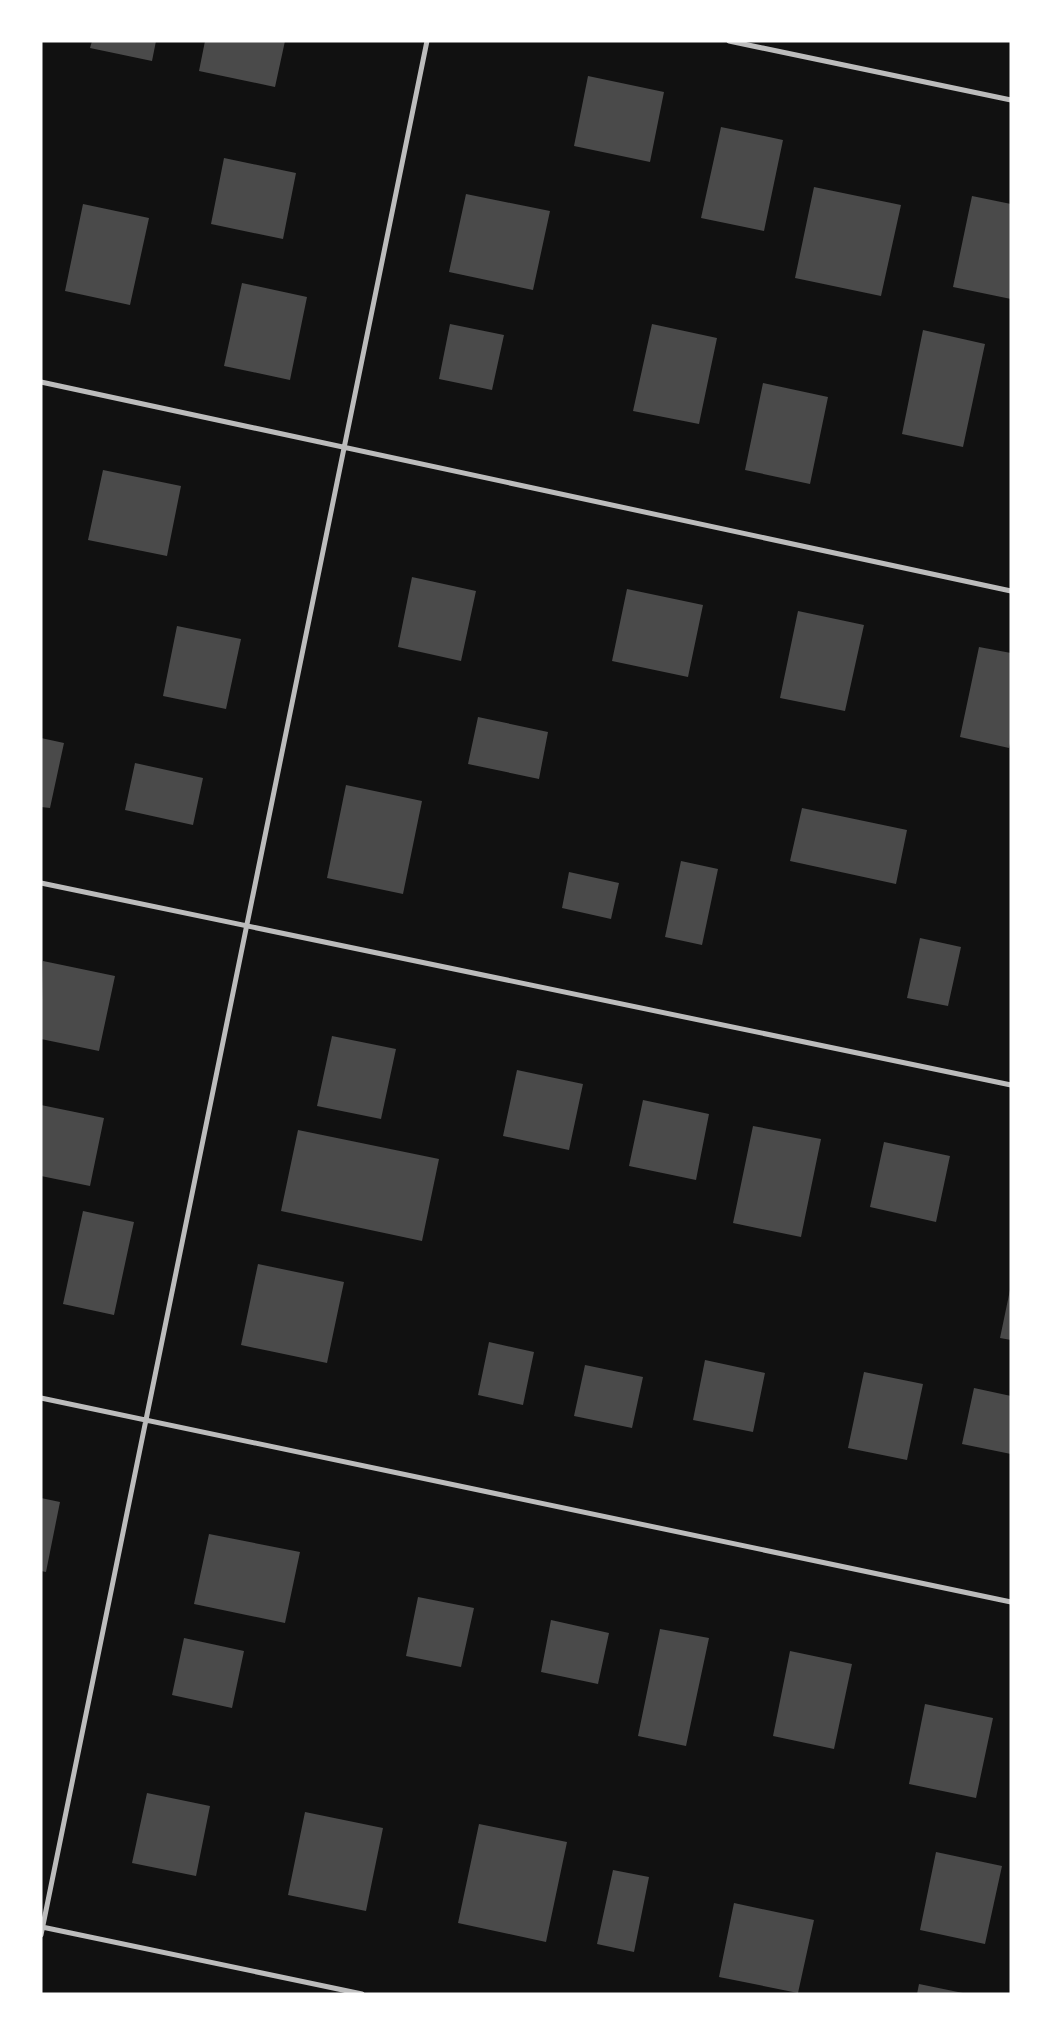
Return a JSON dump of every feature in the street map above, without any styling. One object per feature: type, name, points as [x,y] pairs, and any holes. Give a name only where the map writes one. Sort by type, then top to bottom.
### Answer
[{"type":"street","points":[[41,1935],[427,41]]},
{"type":"street","points":[[729,41],[1011,100]]},
{"type":"street","points":[[41,382],[1011,591]]},
{"type":"street","points":[[41,883],[1011,1085]]},
{"type":"street","points":[[41,1398],[1011,1602]]},
{"type":"street","points":[[42,1928],[362,1994]]},
{"type":"building","points":[[92,41],[156,41],[152,61],[90,48]]},
{"type":"building","points":[[205,41],[285,41],[275,87],[199,71]]},
{"type":"building","points":[[588,76],[664,92],[650,162],[574,146]]},
{"type":"building","points":[[721,127],[783,140],[764,231],[701,218]]},
{"type":"building","points":[[224,158],[296,173],[283,239],[211,224]]},
{"type":"building","points":[[814,187],[901,205],[881,296],[795,278]]},
{"type":"building","points":[[466,194],[550,211],[533,290],[449,272]]},
{"type":"building","points":[[972,196],[1011,204],[1011,299],[953,287]]},
{"type":"building","points":[[83,204],[149,218],[130,305],[65,291]]},
{"type":"building","points":[[242,283],[307,297],[290,380],[224,366]]},
{"type":"building","points":[[450,324],[504,335],[492,390],[439,379]]},
{"type":"building","points":[[652,324],[717,338],[699,424],[633,411]]},
{"type":"building","points":[[923,330],[985,344],[963,447],[902,434]]},
{"type":"building","points":[[763,383],[828,397],[810,484],[745,470]]},
{"type":"building","points":[[103,470],[181,486],[167,556],[88,540]]},
{"type":"building","points":[[412,577],[476,591],[461,661],[398,647]]},
{"type":"building","points":[[627,589],[703,605],[688,677],[612,661]]},
{"type":"building","points":[[798,611],[864,625],[845,711],[780,698]]},
{"type":"building","points":[[177,626],[241,639],[226,709],[163,696]]},
{"type":"building","points":[[979,647],[1011,653],[1011,739],[1009,748],[960,737]]},
{"type":"building","points":[[478,717],[548,732],[539,779],[468,764]]},
{"type":"building","points":[[41,738],[64,743],[50,808],[41,807]]},
{"type":"building","points":[[135,763],[203,778],[193,825],[125,810]]},
{"type":"building","points":[[346,785],[422,801],[403,894],[327,878]]},
{"type":"building","points":[[802,808],[907,830],[896,884],[790,861]]},
{"type":"building","points":[[681,861],[718,869],[702,945],[665,937]]},
{"type":"building","points":[[569,872],[619,883],[611,919],[562,908]]},
{"type":"building","points":[[920,938],[961,947],[948,1006],[907,998]]},
{"type":"building","points":[[43,961],[115,976],[99,1051],[41,1039]]},
{"type":"building","points":[[332,1036],[396,1049],[381,1119],[317,1106]]},
{"type":"building","points":[[517,1070],[583,1084],[569,1150],[503,1136]]},
{"type":"building","points":[[643,1100],[709,1114],[696,1180],[629,1166]]},
{"type":"building","points":[[41,1105],[104,1118],[90,1186],[41,1176]]},
{"type":"building","points":[[753,1126],[821,1139],[801,1237],[733,1223]]},
{"type":"building","points":[[298,1130],[439,1159],[422,1241],[281,1211]]},
{"type":"building","points":[[884,1142],[950,1156],[936,1222],[870,1207]]},
{"type":"building","points":[[83,1211],[134,1222],[114,1315],[63,1304]]},
{"type":"building","points":[[258,1264],[344,1282],[327,1363],[241,1345]]},
{"type":"building","points":[[1011,1290],[1011,1340],[1000,1338]]},
{"type":"building","points":[[489,1342],[534,1352],[523,1405],[478,1395]]},
{"type":"building","points":[[705,1360],[765,1373],[753,1432],[693,1420]]},
{"type":"building","points":[[585,1365],[643,1377],[632,1428],[574,1416]]},
{"type":"building","points":[[864,1372],[923,1384],[907,1460],[848,1448]]},
{"type":"building","points":[[974,1388],[1011,1396],[1011,1454],[962,1444]]},
{"type":"building","points":[[41,1498],[60,1502],[46,1572],[41,1571]]},
{"type":"building","points":[[209,1534],[300,1552],[285,1623],[194,1604]]},
{"type":"building","points":[[418,1597],[474,1608],[461,1667],[406,1656]]},
{"type":"building","points":[[551,1620],[609,1633],[598,1684],[541,1672]]},
{"type":"building","points":[[660,1629],[709,1638],[686,1746],[638,1736]]},
{"type":"building","points":[[184,1638],[244,1651],[232,1708],[172,1695]]},
{"type":"building","points":[[790,1651],[852,1664],[834,1749],[773,1736]]},
{"type":"building","points":[[925,1704],[993,1718],[976,1798],[909,1784]]},
{"type":"building","points":[[147,1793],[210,1806],[196,1876],[132,1863]]},
{"type":"building","points":[[305,1812],[383,1828],[366,1911],[288,1895]]},
{"type":"building","points":[[479,1824],[567,1842],[546,1942],[458,1923]]},
{"type":"building","points":[[936,1852],[1002,1866],[985,1944],[920,1930]]},
{"type":"building","points":[[613,1870],[649,1877],[634,1952],[597,1944]]},
{"type":"building","points":[[734,1903],[814,1920],[798,1993],[719,1977]]},
{"type":"building","points":[[919,1984],[963,1993],[963,1994],[917,1994]]}]
